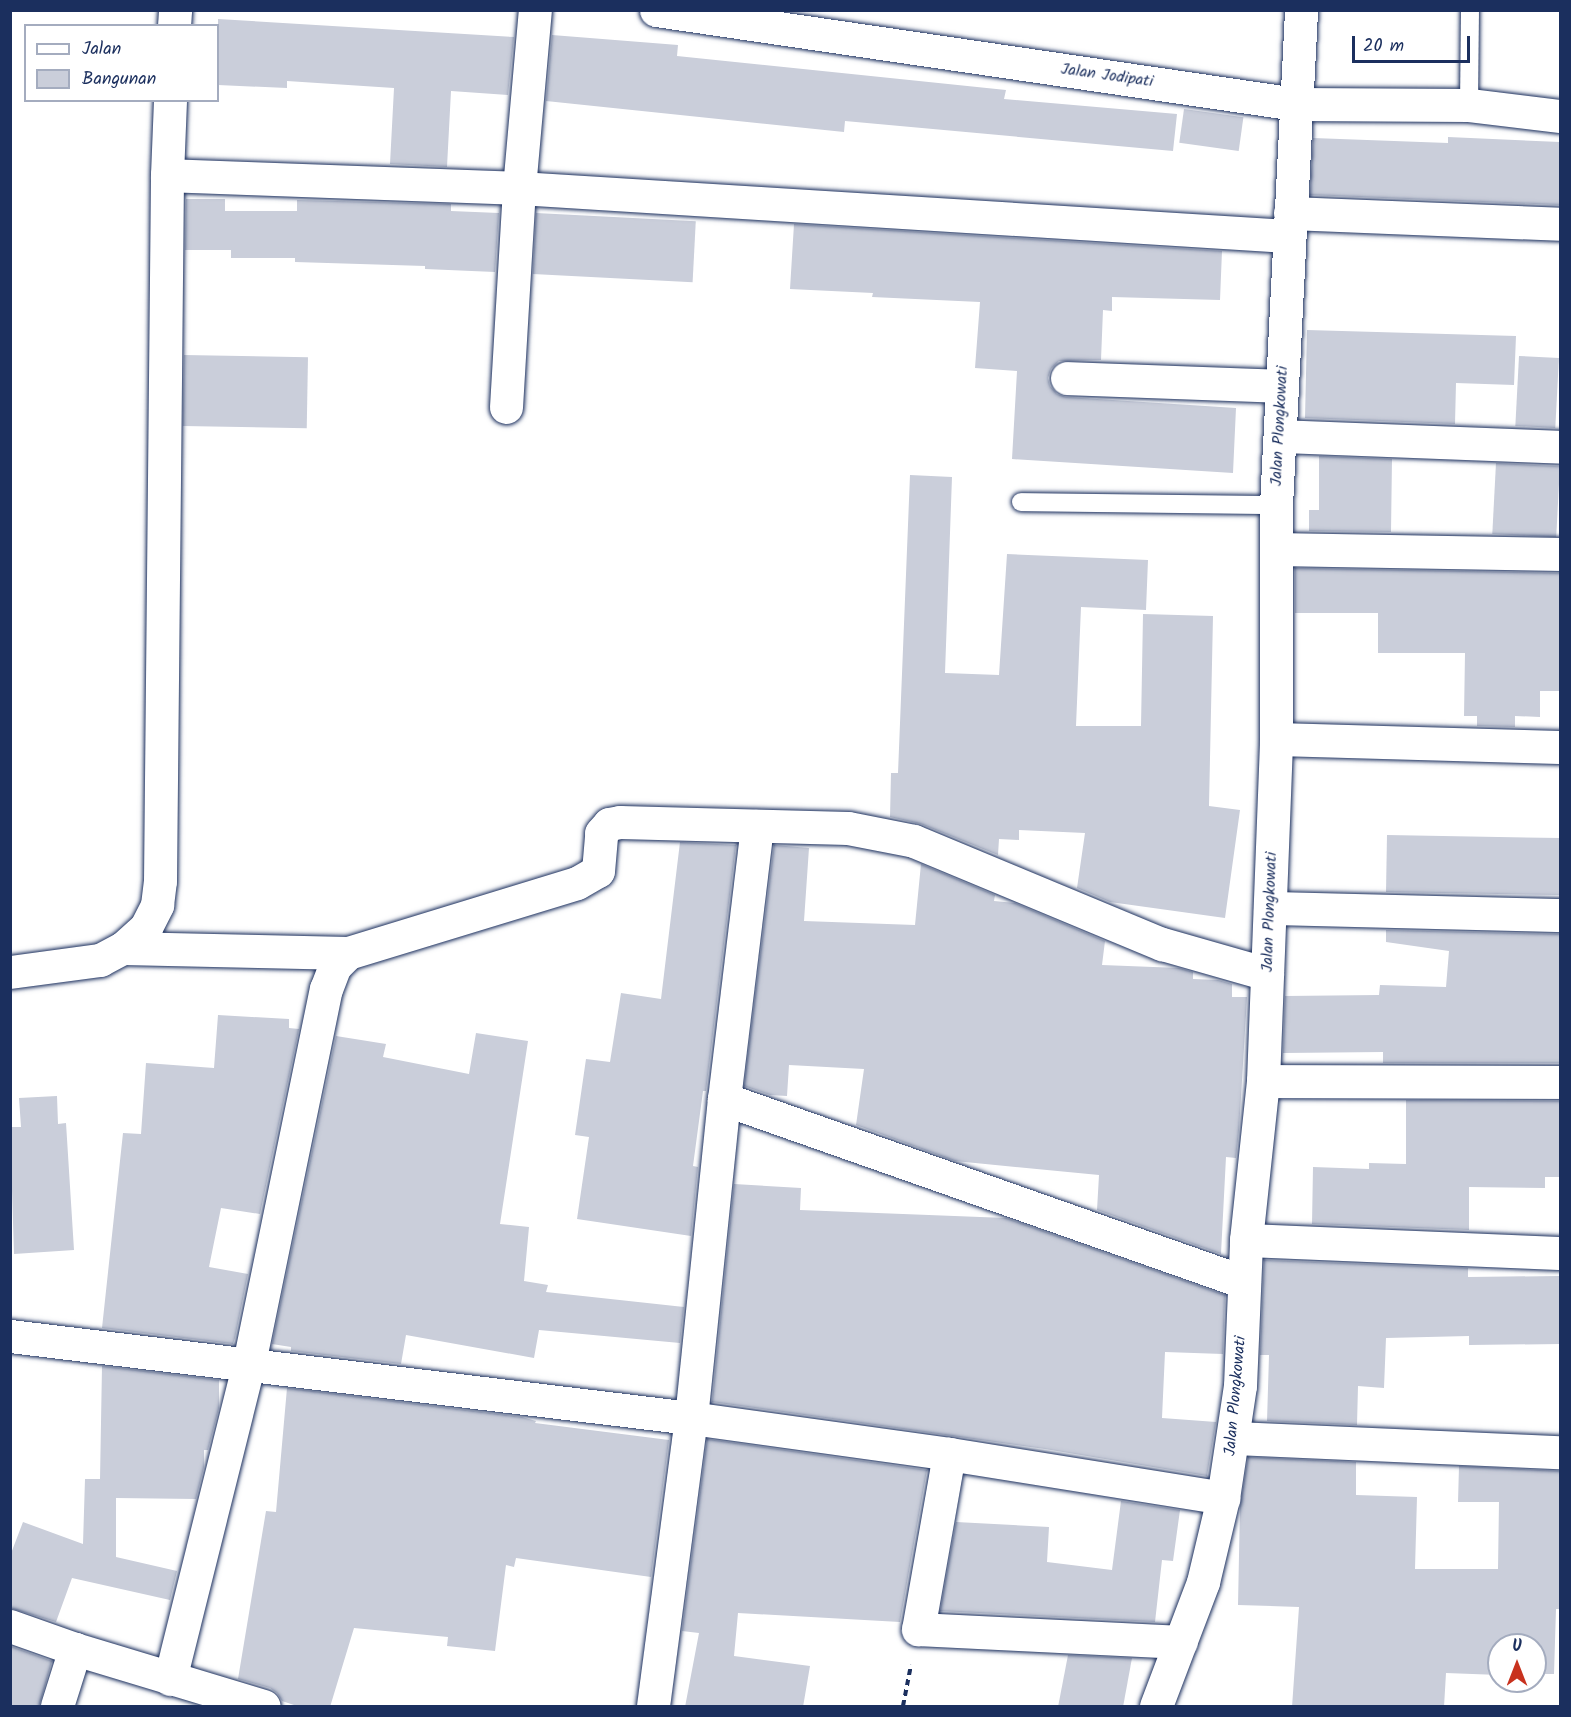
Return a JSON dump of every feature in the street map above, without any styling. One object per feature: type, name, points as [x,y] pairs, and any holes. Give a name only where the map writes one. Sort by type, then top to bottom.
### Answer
[{"type":"street","points":[[506,407],[519,188],[535,10]]},
{"type":"street","name":"Jalan Jodipati","points":[[656,10],[1296,104],[1469,105],[1560,116]]},
{"type":"street","name":"Jalan Plongkowati","points":[[1156,1707],[1203,1582],[1223,1498],[1234,1438],[1240,1386],[1246,1240],[1263,1081],[1276,739],[1276,505],[1301,10]]},
{"type":"street","points":[[10,972],[100,960],[123,948],[146,927],[157,905],[160,881],[166,175],[170,102]]},
{"type":"street","points":[[166,175],[519,188],[1289,225],[1560,224]]},
{"type":"street","points":[[1067,378],[1282,386]]},
{"type":"street","points":[[1280,436],[1560,447]]},
{"type":"street","points":[[1277,549],[1560,554]]},
{"type":"street","points":[[1276,739],[1560,747]]},
{"type":"street","points":[[123,948],[348,953],[577,883],[598,871],[601,833],[609,824],[621,822],[757,825],[848,828],[914,841],[1162,944],[1267,974]]},
{"type":"street","points":[[653,1707],[691,1418],[724,1099],[757,825]]},
{"type":"street","points":[[1270,908],[1560,915]]},
{"type":"street","points":[[171,1679],[249,1363],[326,989],[335,966],[348,953]]},
{"type":"street","points":[[1263,1081],[1560,1082]]},
{"type":"street","points":[[724,1099],[1244,1282]]},
{"type":"street","points":[[1246,1240],[1560,1253]]},
{"type":"street","points":[[10,1336],[691,1418],[949,1454],[1223,1498]]},
{"type":"street","points":[[1234,1438],[1560,1452]]},
{"type":"street","points":[[949,1454],[918,1629],[1181,1642]]},
{"type":"street","points":[[10,1626],[171,1679],[220,1700],[264,1707]]},
{"type":"street","points":[[57,1707],[75,1649]]},
{"type":"lane","points":[[1469,105],[1470,10]]},
{"type":"lane","points":[[1021,502],[1276,505]]},
{"type":"building","points":[[218,19],[514,37],[508,95],[451,91],[447,167],[390,164],[394,88],[287,81],[287,88],[219,85]]},
{"type":"building","points":[[552,35],[678,45],[677,56],[1006,90],[1004,99],[1177,114],[1173,151],[845,121],[844,132],[546,101]]},
{"type":"building","points":[[1184,109],[1243,117],[1239,151],[1179,143]]},
{"type":"building","points":[[1448,137],[1560,142],[1560,205],[1310,195],[1313,138],[1448,143]]},
{"type":"building","points":[[186,199],[225,199],[225,211],[297,211],[297,200],[451,204],[451,211],[499,213],[495,272],[425,269],[425,266],[295,262],[295,258],[231,258],[231,250],[185,250]]},
{"type":"building","points":[[536,213],[696,221],[693,282],[533,274]]},
{"type":"building","points":[[794,224],[1222,251],[1220,300],[1112,297],[1112,311],[1103,310],[1101,360],[1059,361],[1051,369],[1048,378],[1050,386],[1057,394],[1066,397],[1236,408],[1233,473],[1012,459],[1017,371],[975,368],[980,302],[872,297],[873,293],[790,289]]},
{"type":"building","points":[[1307,330],[1516,336],[1514,385],[1456,383],[1455,424],[1305,418]]},
{"type":"building","points":[[184,355],[308,357],[307,428],[183,426]]},
{"type":"building","points":[[1519,356],[1559,358],[1555,428],[1515,426]]},
{"type":"building","points":[[1319,456],[1392,459],[1391,532],[1309,531],[1309,510],[1319,510]]},
{"type":"building","points":[[1496,463],[1560,466],[1556,537],[1492,534]]},
{"type":"building","points":[[910,475],[952,477],[945,673],[999,675],[1007,554],[1148,560],[1146,610],[1081,607],[1076,726],[1141,726],[1143,614],[1213,616],[1209,806],[1240,810],[1225,918],[1110,902],[1077,888],[1085,833],[1019,830],[1019,840],[999,839],[998,855],[921,824],[890,817],[891,773],[898,773]]},
{"type":"building","points":[[1295,568],[1560,573],[1560,691],[1540,691],[1540,717],[1515,716],[1515,727],[1477,726],[1477,716],[1464,716],[1465,653],[1378,653],[1378,613],[1295,613]]},
{"type":"building","points":[[1387,835],[1560,838],[1559,895],[1386,892]]},
{"type":"building","points":[[680,842],[736,845],[706,1091],[703,1091],[693,1166],[698,1167],[691,1236],[577,1219],[589,1137],[575,1135],[586,1059],[610,1062],[621,993],[661,999]]},
{"type":"building","points":[[774,845],[809,848],[804,921],[915,925],[921,864],[995,895],[994,901],[1015,903],[1105,941],[1102,965],[1179,968],[1193,972],[1193,979],[1218,980],[1232,984],[1232,997],[1247,997],[1239,1130],[1236,1158],[1226,1157],[1221,1254],[1097,1210],[1099,1175],[955,1161],[856,1125],[864,1069],[789,1065],[787,1096],[770,1095],[744,1086]]},
{"type":"building","points":[[1386,930],[1560,934],[1560,1063],[1383,1063],[1383,1052],[1283,1053],[1285,996],[1379,995],[1380,985],[1446,987],[1449,951],[1386,942]]},
{"type":"building","points":[[218,1015],[289,1019],[289,1028],[299,1029],[260,1214],[221,1208],[209,1267],[248,1274],[233,1344],[102,1328],[123,1133],[141,1134],[146,1063],[214,1068]]},
{"type":"building","points":[[476,1033],[528,1041],[500,1224],[529,1227],[524,1281],[548,1285],[546,1292],[684,1307],[680,1343],[539,1330],[534,1358],[406,1335],[401,1364],[291,1351],[291,1347],[272,1344],[336,1036],[386,1044],[383,1057],[469,1074]]},
{"type":"building","points":[[57,1096],[58,1124],[66,1123],[74,1250],[14,1254],[10,1127],[21,1127],[19,1098]]},
{"type":"building","points":[[1406,1100],[1560,1101],[1560,1177],[1545,1177],[1545,1188],[1469,1187],[1469,1230],[1312,1224],[1313,1167],[1369,1169],[1369,1163],[1406,1164]]},
{"type":"building","points":[[734,1184],[801,1188],[800,1210],[1006,1218],[1225,1295],[1223,1354],[1165,1352],[1162,1418],[1216,1422],[1207,1476],[1045,1449],[712,1402]]},
{"type":"building","points":[[1264,1260],[1468,1268],[1468,1277],[1560,1276],[1560,1344],[1469,1345],[1469,1336],[1386,1338],[1384,1388],[1358,1386],[1357,1425],[1267,1421],[1269,1355],[1260,1355]]},
{"type":"building","points":[[102,1366],[219,1380],[219,1408],[208,1450],[204,1450],[204,1467],[196,1499],[116,1498],[116,1557],[177,1571],[170,1600],[72,1578],[56,1622],[10,1608],[10,1556],[23,1522],[83,1544],[85,1479],[100,1479]]},
{"type":"building","points":[[287,1388],[522,1417],[536,1421],[535,1423],[669,1440],[651,1577],[516,1558],[514,1567],[506,1565],[495,1651],[447,1646],[448,1637],[354,1628],[330,1707],[300,1707],[282,1701],[270,1688],[238,1679],[266,1511],[276,1512]]},
{"type":"building","points":[[707,1439],[927,1470],[900,1622],[738,1613],[734,1656],[810,1666],[803,1707],[685,1707],[699,1633],[682,1631]]},
{"type":"building","points":[[1248,1457],[1356,1462],[1356,1495],[1417,1497],[1415,1569],[1498,1569],[1499,1502],[1458,1502],[1459,1466],[1560,1471],[1560,1609],[1556,1609],[1554,1674],[1547,1674],[1547,1633],[1487,1633],[1487,1675],[1446,1673],[1444,1707],[1292,1707],[1299,1607],[1238,1605],[1240,1506]]},
{"type":"building","points":[[1121,1501],[1180,1510],[1173,1561],[1162,1560],[1155,1622],[940,1611],[956,1522],[1049,1527],[1047,1562],[1112,1570]]},
{"type":"building","points":[[10,1646],[52,1661],[39,1707],[10,1707]]},
{"type":"building","points":[[1068,1655],[1132,1658],[1123,1707],[1058,1707]]}]
